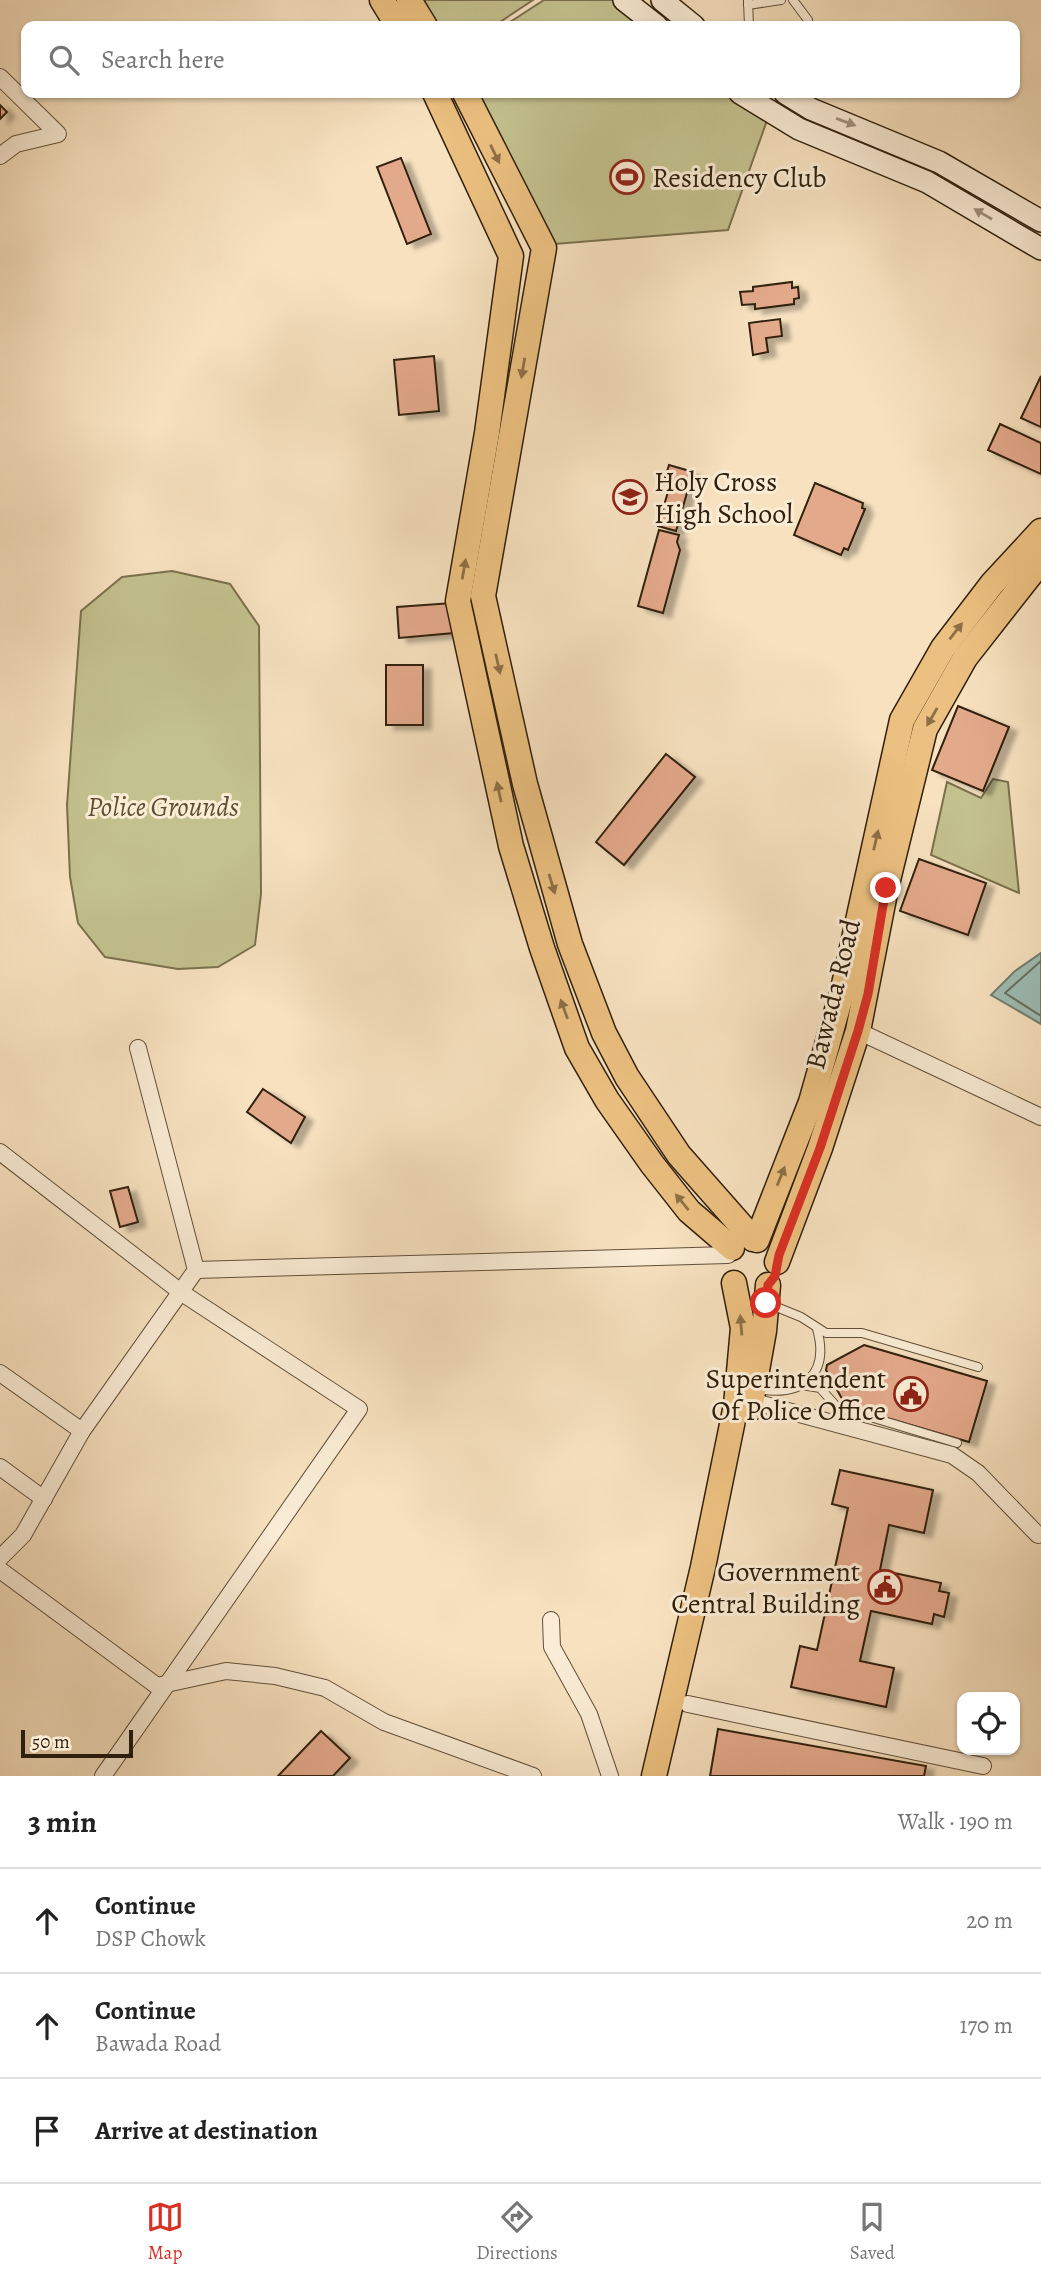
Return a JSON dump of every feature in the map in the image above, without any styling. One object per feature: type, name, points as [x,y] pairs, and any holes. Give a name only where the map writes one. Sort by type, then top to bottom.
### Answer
[{"type":"main road","points":[[382,0],[395,21]]},
{"type":"main road","points":[[409,0],[422,21]]},
{"type":"main road","points":[[624,0],[651,21]]},
{"type":"main road","points":[[662,0],[688,21]]},
{"type":"main road","points":[[437,98],[511,256],[487,433],[458,601],[511,846],[542,948],[577,1048],[607,1100],[689,1211],[743,1245],[774,1252],[770,1283],[747,1290],[734,1283]]},
{"type":"main road","points":[[468,98],[544,248],[483,596],[544,856],[570,944],[604,1033],[627,1077],[743,1245]]},
{"type":"main road","points":[[748,98],[799,130],[927,182],[1041,249]]},
{"type":"main road","points":[[793,98],[811,109],[939,162],[1041,221]]},
{"type":"main road","points":[[654,1776],[703,1567],[736,1405],[743,1328],[734,1283],[727,1270],[743,1245],[811,1102],[843,989],[902,720],[943,648],[992,584],[1041,531]]},
{"type":"main road","name":"Bawada Road","points":[[668,1776],[688,1704],[752,1395],[770,1283],[820,1148],[858,1031],[868,994],[886,888],[925,729],[965,658],[1041,561]]},
{"type":"main road","points":[[458,601],[483,596]]},
{"type":"street","points":[[0,76],[21,97]]},
{"type":"street","points":[[0,156],[16,144],[58,134],[22,98]]},
{"type":"street","points":[[858,1031],[1041,1117]]},
{"type":"street","points":[[0,1558],[23,1535],[82,1431],[196,1270],[138,1048]]},
{"type":"street","points":[[0,1152],[182,1293],[359,1409],[103,1776]]},
{"type":"street","points":[[196,1270],[743,1245]]},
{"type":"street","points":[[0,1373],[82,1431]]},
{"type":"street","points":[[752,1395],[952,1455],[978,1473],[1038,1535]]},
{"type":"street","points":[[0,1467],[44,1499]]},
{"type":"street","points":[[0,1570],[162,1688],[226,1671],[275,1676],[325,1688],[384,1722],[533,1776]]},
{"type":"street","points":[[551,1620],[552,1647],[589,1714],[610,1776]]},
{"type":"street","points":[[688,1704],[983,1766]]},
{"type":"lane","points":[[749,21],[748,3],[781,0]]},
{"type":"lane","points":[[793,0],[808,21]]},
{"type":"lane","points":[[770,1283],[801,1317],[817,1329],[837,1334],[862,1333],[978,1367]]},
{"type":"lane","points":[[752,1395],[794,1389],[811,1379],[817,1370],[821,1349],[817,1329]]},
{"type":"lane","points":[[802,1385],[820,1388],[836,1407],[957,1443]]},
{"type":"green space","points":[[409,0],[533,0],[502,21],[422,21]]},
{"type":"green space","points":[[544,0],[624,0],[650,21],[512,21]]},
{"type":"green space","name":"Residency Club","points":[[466,98],[748,98],[770,112],[728,230],[542,245]]},
{"type":"green space","name":"Police Grounds","points":[[172,571],[230,584],[259,626],[261,894],[255,945],[218,967],[178,969],[105,957],[78,923],[70,877],[67,805],[81,611],[122,577]]},
{"type":"green space","points":[[993,779],[1008,782],[1019,893],[931,855],[947,782],[981,798]]},
{"type":"water","points":[[1041,953],[1041,1024],[991,995],[1015,971]]},
{"type":"building","points":[[0,105],[7,112],[0,119]]},
{"type":"building","points":[[401,158],[431,234],[407,244],[377,167]]},
{"type":"building","points":[[792,282],[792,288],[798,287],[799,298],[794,299],[794,304],[755,309],[755,304],[742,305],[740,292],[753,291],[753,287]]},
{"type":"building","points":[[780,319],[782,336],[766,338],[768,352],[753,355],[749,323]]},
{"type":"building","points":[[434,356],[439,411],[399,415],[394,360]]},
{"type":"building","points":[[1041,376],[1041,427],[1021,418]]},
{"type":"building","points":[[1000,424],[1041,443],[1041,474],[988,450]]},
{"type":"building","points":[[669,465],[693,472],[676,531],[658,526],[670,485],[664,481]]},
{"type":"building","points":[[815,483],[863,503],[862,508],[865,509],[848,550],[844,548],[841,555],[794,535]]},
{"type":"building","points":[[659,530],[679,535],[677,542],[680,550],[663,613],[638,606]]},
{"type":"building","points":[[452,603],[454,633],[399,638],[397,607]]},
{"type":"building","points":[[386,665],[423,665],[423,725],[386,725]]},
{"type":"building","points":[[958,706],[1009,727],[983,791],[932,770]]},
{"type":"building","points":[[666,754],[695,777],[624,865],[596,842]]},
{"type":"building","points":[[919,859],[986,883],[968,935],[900,911]]},
{"type":"building","points":[[263,1089],[305,1117],[291,1143],[247,1112]]},
{"type":"building","points":[[128,1187],[138,1222],[120,1227],[110,1191]]},
{"type":"building","name":"Superintendent Of Police Office","points":[[864,1345],[987,1381],[969,1442],[846,1406],[826,1370],[827,1365]]},
{"type":"building","name":"Government Central Building","points":[[840,1470],[933,1490],[924,1533],[889,1525],[880,1570],[941,1583],[939,1591],[949,1593],[944,1617],[934,1614],[932,1624],[871,1611],[860,1661],[894,1668],[886,1707],[791,1687],[800,1646],[817,1650],[848,1508],[832,1504]]},
{"type":"building","points":[[718,1729],[926,1766],[924,1776],[710,1776]]},
{"type":"building","points":[[321,1731],[350,1758],[333,1776],[278,1776]]},
{"type":"place","name":"Residency Club","points":[[627,177]]},
{"type":"place","name":"Holy Cross High School","points":[[630,497]]},
{"type":"place","name":"Superintendent Of Police Office","points":[[911,1394]]},
{"type":"place","name":"Government Central Building","points":[[885,1587]]},
{"type":"route","points":[[766,1303],[768,1285],[775,1276],[779,1255],[820,1148],[858,1031],[868,994],[886,888]]}]
